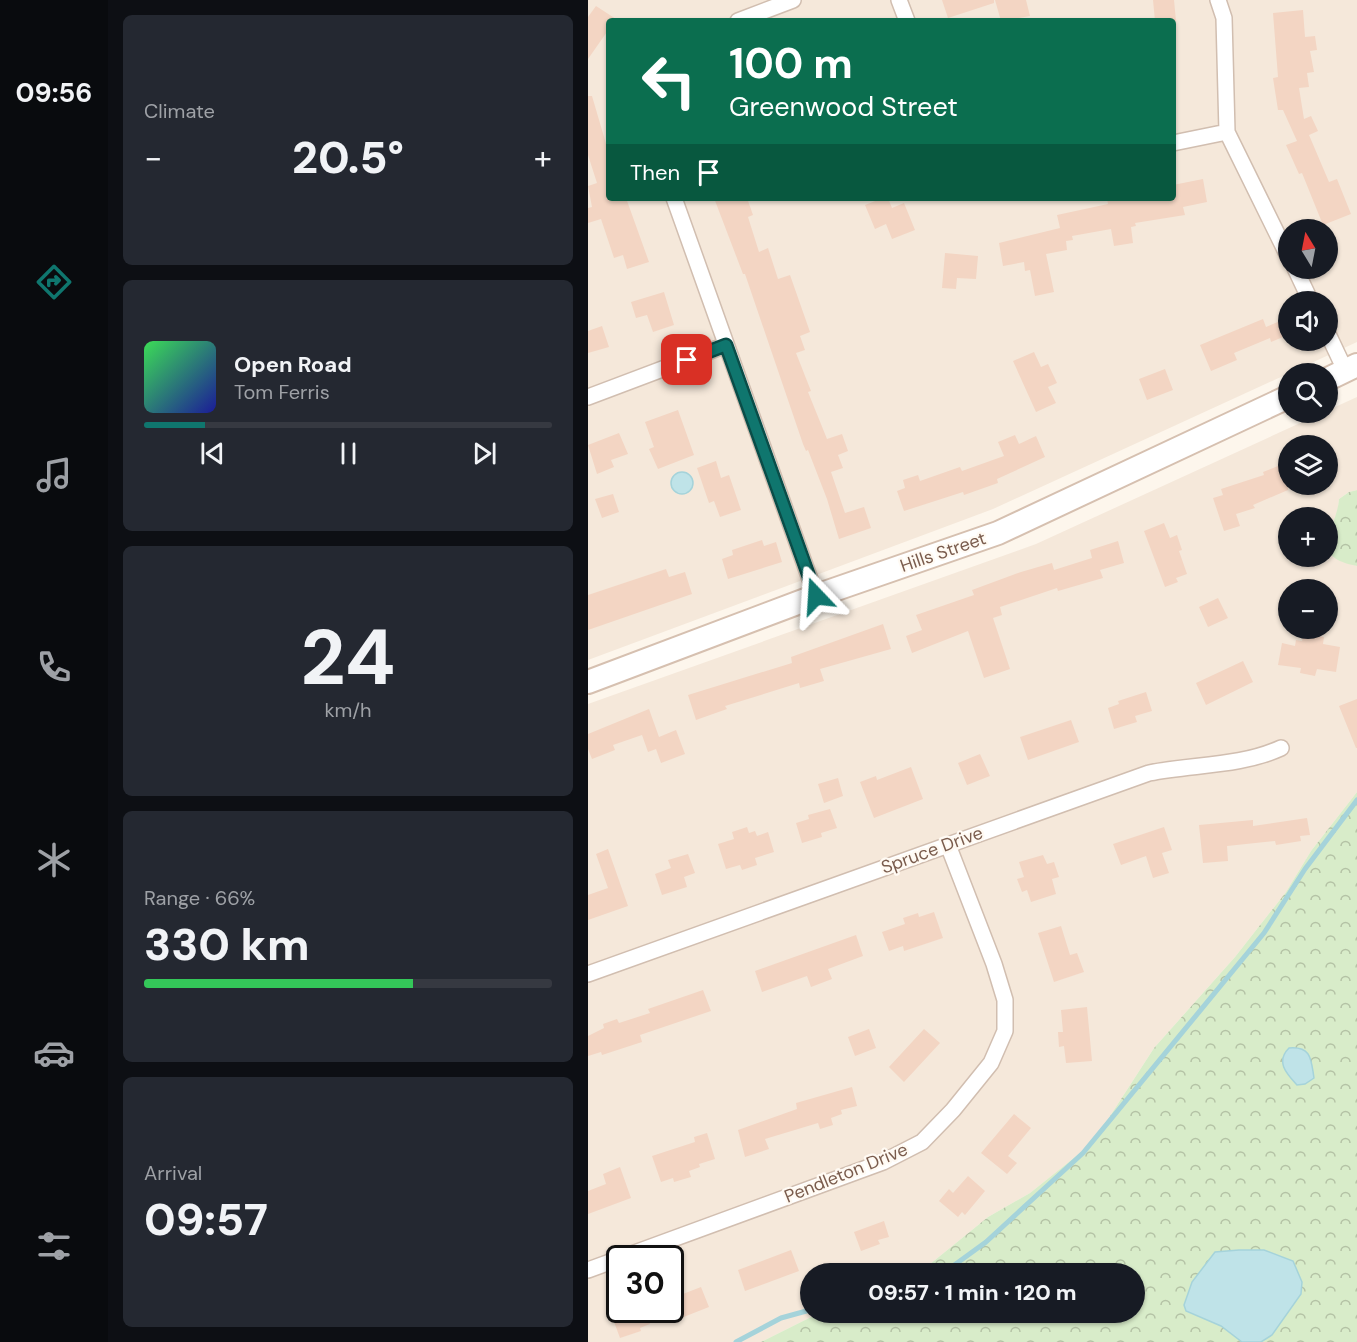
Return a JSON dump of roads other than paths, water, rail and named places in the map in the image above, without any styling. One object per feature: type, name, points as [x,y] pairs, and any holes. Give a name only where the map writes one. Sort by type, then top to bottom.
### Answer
[{"type":"street","points":[[746,18],[793,0]]},
{"type":"street","points":[[899,0],[906,18]]},
{"type":"street","points":[[1218,0],[1224,18],[1227,132],[1278,236]]},
{"type":"street","points":[[1176,142],[1227,132]]},
{"type":"street","points":[[675,201],[816,596]]},
{"type":"street","points":[[588,397],[726,345]]},
{"type":"street","points":[[1335,351],[1343,371]]},
{"type":"street","name":"Hills Street","points":[[588,682],[816,596],[998,533],[1278,402]]},
{"type":"street","name":"Spruce Drive","points":[[588,974],[1149,773],[1183,766],[1257,759],[1281,748]]},
{"type":"street","name":"Pendleton Drive","points":[[588,1270],[883,1162],[922,1142],[953,1110],[991,1064],[1005,1031],[1005,1000],[994,964],[948,845]]},
{"type":"water","points":[[682,472],[690,475],[693,483],[690,491],[682,494],[674,491],[671,483],[674,475]]},
{"type":"water","points":[[1289,1048],[1302,1049],[1309,1056],[1314,1078],[1305,1084],[1297,1085],[1284,1068],[1283,1058]]},
{"type":"water","points":[[1264,1250],[1293,1261],[1302,1282],[1301,1294],[1272,1335],[1261,1342],[1242,1342],[1221,1326],[1186,1311],[1184,1305],[1192,1282],[1215,1252]]},
{"type":"waterway","points":[[957,1263],[986,1242],[1083,1153],[1264,933],[1305,869],[1357,800]]},
{"type":"waterway","points":[[736,1342],[781,1318],[800,1313]]}]
